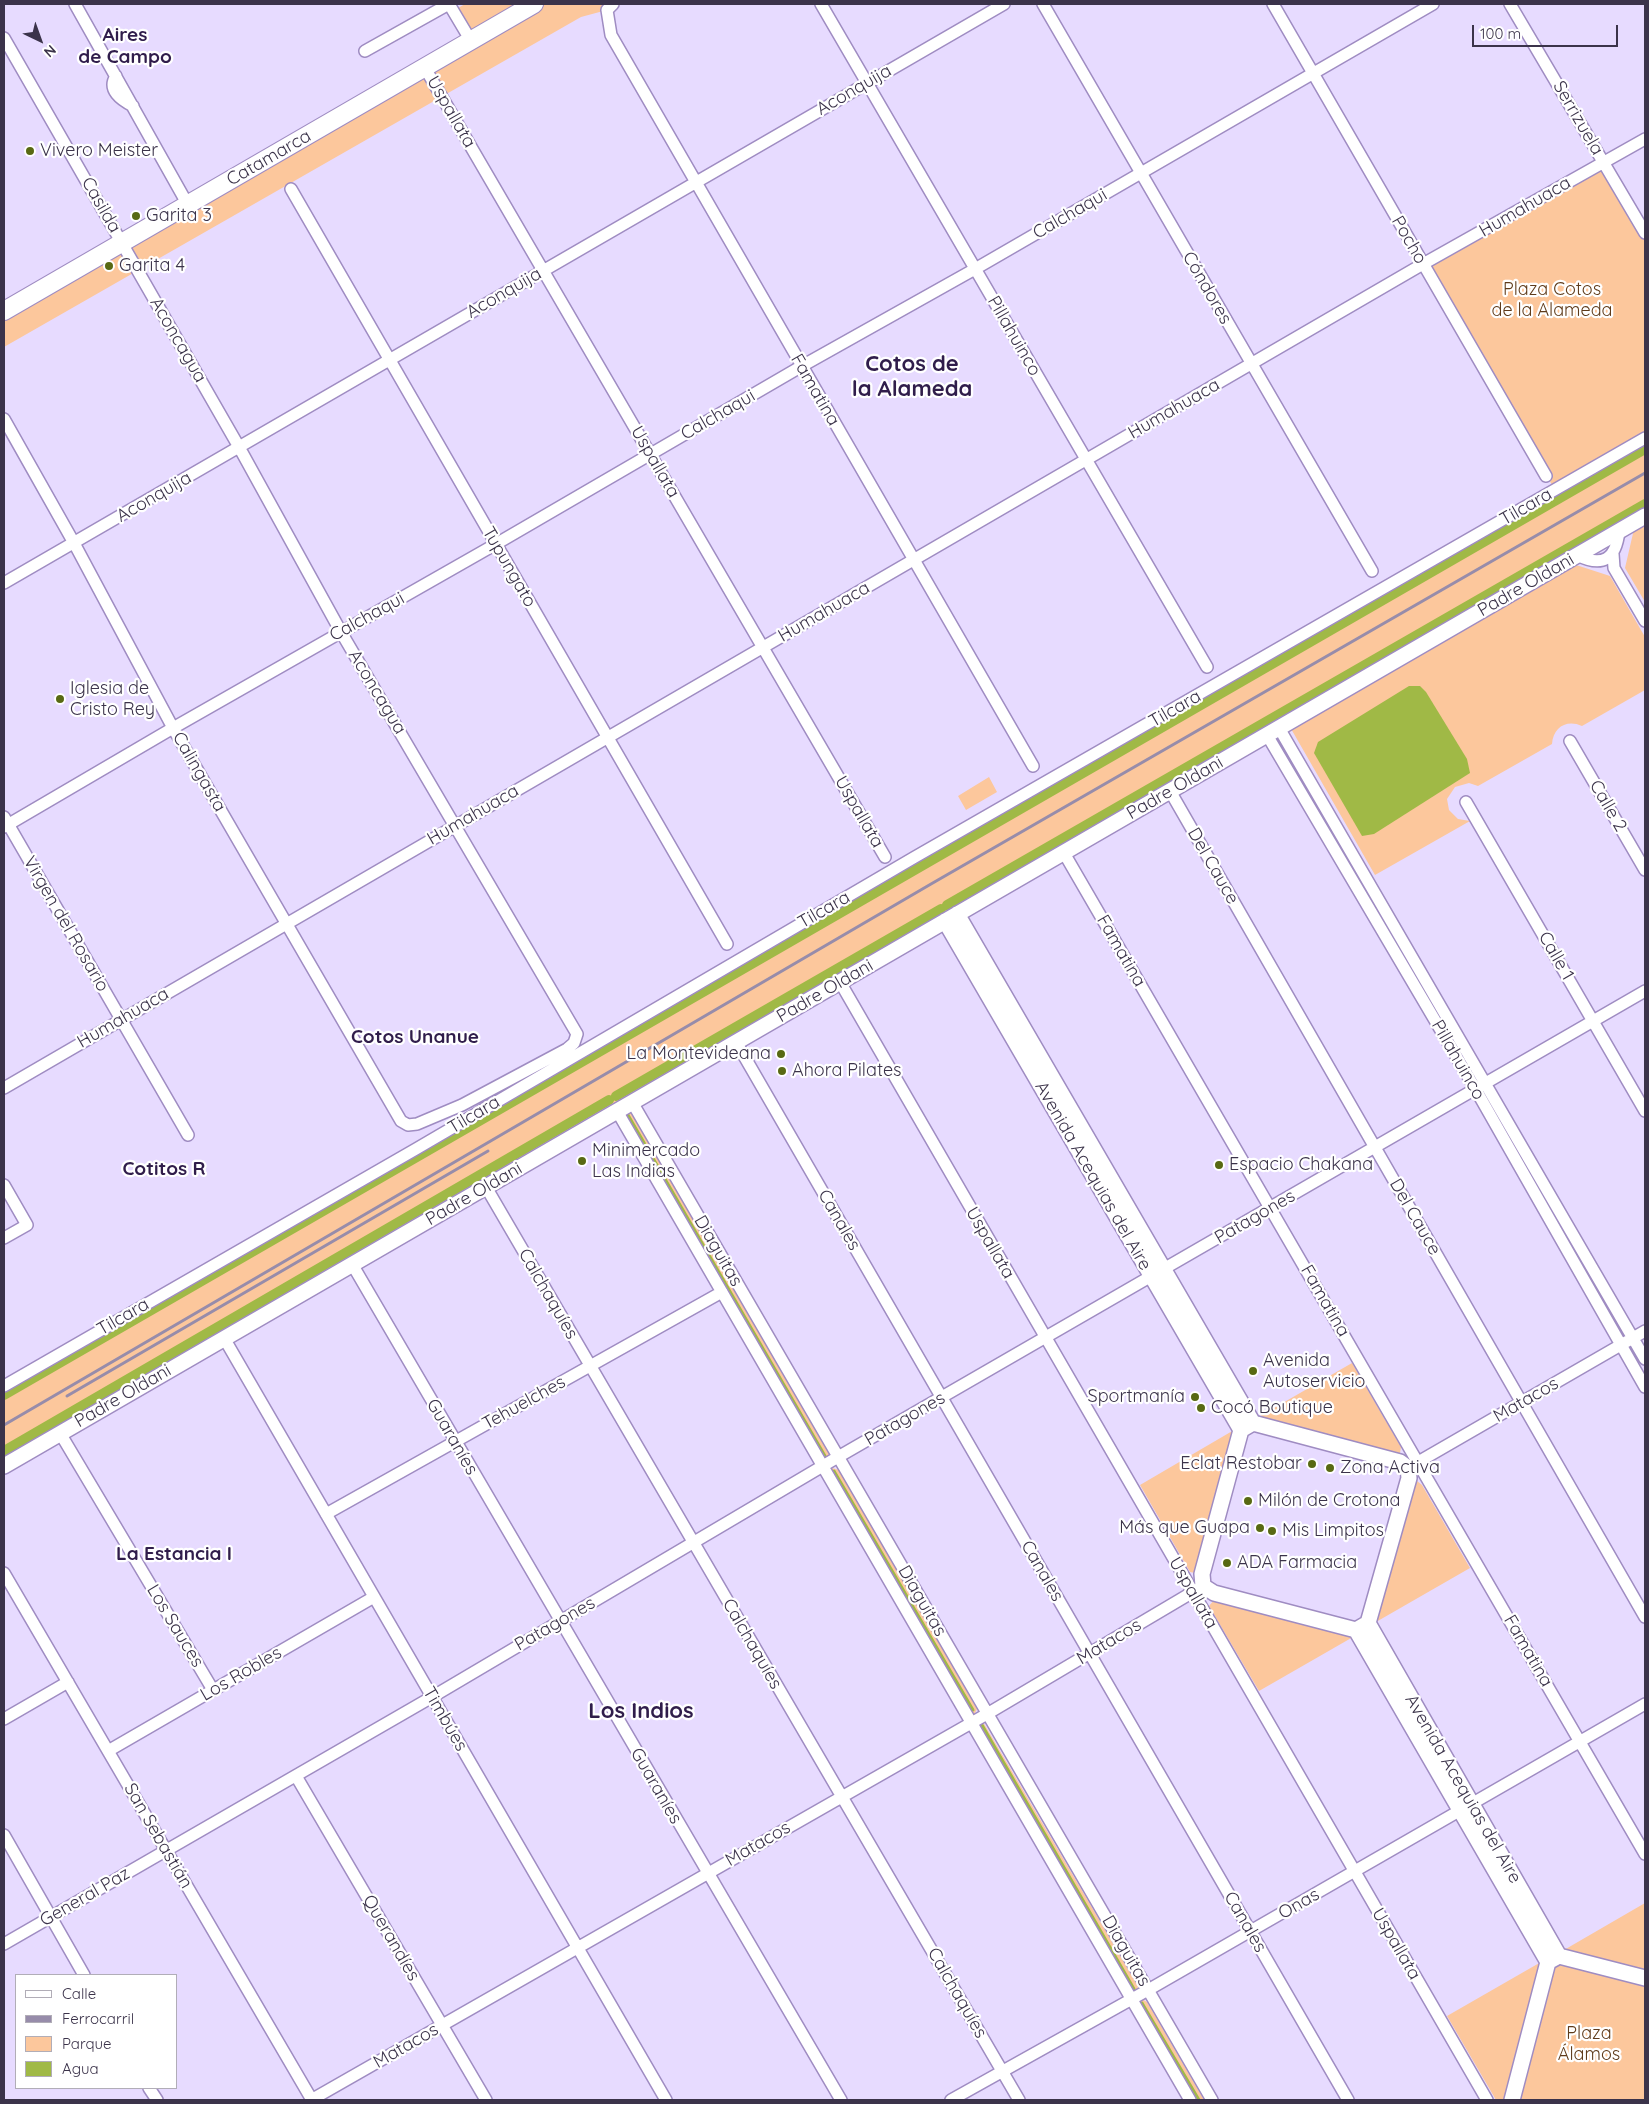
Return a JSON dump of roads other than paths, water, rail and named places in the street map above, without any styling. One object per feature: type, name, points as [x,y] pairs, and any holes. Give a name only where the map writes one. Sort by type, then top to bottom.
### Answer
[{"type":"main road","name":"Catamarca","points":[[4,311],[534,4]]},
{"type":"main road","name":"Padre Oldani","points":[[4,1466],[1645,516]]},
{"type":"main road","name":"Avenida Acequias del Aire","points":[[951,918],[1247,1427]]},
{"type":"main road","points":[[1247,1427],[1413,1465],[1362,1627],[1198,1589],[1247,1427]]},
{"type":"main road","name":"Avenida Acequias del Aire","points":[[1362,1627],[1554,1959]]},
{"type":"main road","points":[[1512,2100],[1554,1959],[1645,1978]]},
{"type":"street","points":[[75,4],[188,205]]},
{"type":"street","points":[[365,51],[449,4],[471,41]]},
{"type":"street","name":"Pillahuinco","points":[[821,4],[1207,667]]},
{"type":"street","name":"Aconquija","points":[[4,584],[695,181],[1004,4]]},
{"type":"street","name":"Cóndores","points":[[1043,4],[1372,571]]},
{"type":"street","name":"Pocho","points":[[1273,4],[1546,476]]},
{"type":"street","name":"Calchaqui","points":[[5,823],[496,544],[1433,4]]},
{"type":"street","name":"Serrizuela","points":[[1510,4],[1645,233]]},
{"type":"street","name":"Famatina","points":[[610,7],[611,35],[1033,766]]},
{"type":"street","name":"Casilda","points":[[4,38],[122,243]]},
{"type":"street","name":"Uspallata","points":[[425,68],[885,857]]},
{"type":"street","name":"Humahuaca","points":[[4,1088],[1423,264],[1645,139]]},
{"type":"street","name":"Tupungato","points":[[291,189],[727,944]]},
{"type":"street","name":"Aconcagua","points":[[122,243],[239,447],[341,632],[577,1034]]},
{"type":"street","name":"Calingasta","points":[[4,419],[74,543],[173,728],[288,923],[401,1121]]},
{"type":"street","name":"Tilcara","points":[[4,1386],[416,1149],[907,862],[1645,438]]},
{"type":"street","points":[[1600,562],[1613,554],[1618,547],[1619,531]]},
{"type":"street","points":[[1613,554],[1614,568],[1645,621]]},
{"type":"street","points":[[1577,555],[1588,561],[1600,562],[1614,568]]},
{"type":"street","name":"Pillahuinco","points":[[1273,732],[1481,1087],[1645,1359]]},
{"type":"street","name":"Calle 2","points":[[1570,741],[1645,870]]},
{"type":"street","name":"Del Cauce","points":[[1170,791],[1645,1617]]},
{"type":"street","name":"Calle 1","points":[[1466,802],[1645,1111]]},
{"type":"street","name":"Virgen del Rosario","points":[[5,823],[122,1019],[188,1136]]},
{"type":"street","name":"Famatina","points":[[1064,853],[1271,1208],[1413,1465],[1580,1742],[1645,1854]]},
{"type":"street","name":"Uspallata","points":[[840,982],[1045,1338],[1198,1589],[1354,1872],[1487,2100]]},
{"type":"street","name":"Patagones","points":[[166,1851],[432,1697],[838,1457],[1645,991]]},
{"type":"street","name":"Tilcara","points":[[401,1121],[408,1125],[417,1124],[462,1105],[567,1049],[574,1043],[577,1034]]},
{"type":"street","name":"Canales","points":[[736,1042],[1348,2100]]},
{"type":"street","name":"Pillahuinco","points":[[1481,1087],[1645,1387]]},
{"type":"street","name":"Diaguitas","points":[[632,1102],[1212,2100]]},
{"type":"street","name":"Diaguitas","points":[[617,1111],[1190,2100]]},
{"type":"street","points":[[4,1185],[27,1225],[4,1238]]},
{"type":"street","name":"Calchaquíes","points":[[486,1187],[1019,2100]]},
{"type":"street","name":"Guaraníes","points":[[352,1264],[559,1622],[841,2100]]},
{"type":"street","name":"Tehuelches","points":[[326,1514],[722,1292]]},
{"type":"street","name":"Matacos","points":[[1413,1465],[1645,1331]]},
{"type":"street","name":"Timbúes","points":[[224,1338],[666,2100]]},
{"type":"street","name":"Los Sauces","points":[[60,1433],[213,1690]]},
{"type":"street","name":"San Sebastián","points":[[4,1573],[311,2100]]},
{"type":"street","name":"Matacos","points":[[311,2100],[987,1714],[1198,1589]]},
{"type":"street","name":"Los Robles","points":[[108,1750],[374,1598]]},
{"type":"street","points":[[4,1719],[68,1682]]},
{"type":"street","name":"Onas","points":[[951,2100],[1148,1990],[1645,1704]]},
{"type":"street","name":"Querandíes","points":[[296,1776],[486,2100]]},
{"type":"street","points":[[4,1835],[83,1974]]},
{"type":"street","name":"General Paz","points":[[4,1944],[166,1851]]},
{"type":"street","points":[[150,2089],[157,2100]]},
{"type":"water","points":[[1409,686],[1420,686],[1426,692],[1467,759],[1470,773],[1374,834],[1362,836],[1314,753],[1318,742]]},
{"type":"waterway","points":[[4,1395],[1645,449]]},
{"type":"waterway","points":[[947,905],[1645,504]]},
{"type":"waterway","points":[[616,1096],[941,909]]},
{"type":"waterway","points":[[4,1451],[609,1100]]},
{"type":"waterway","points":[[628,1115],[825,1456]]},
{"type":"waterway","points":[[834,1471],[973,1710]]},
{"type":"waterway","points":[[982,1725],[1134,1989]]},
{"type":"waterway","points":[[1142,2003],[1199,2100]]},
{"type":"railway","points":[[4,1425],[931,884],[1645,473]]},
{"type":"railway","points":[[67,1396],[488,1151]]},
{"type":"place","name":"Vivero Meister","points":[[30,151]]},
{"type":"place","name":"Garita 3","points":[[136,216]]},
{"type":"place","name":"Garita 4","points":[[109,266]]},
{"type":"place","name":"Iglesia de Cristo Rey","points":[[60,699]]},
{"type":"place","name":"La Montevideana","points":[[781,1054]]},
{"type":"place","name":"Ahora Pilates","points":[[782,1071]]},
{"type":"place","name":"Minimercado Las Indias","points":[[582,1161]]},
{"type":"place","name":"Espacio Chakana","points":[[1219,1165]]},
{"type":"place","name":"Avenida Autoservicio","points":[[1253,1371]]},
{"type":"place","name":"Sportmanía","points":[[1195,1397]]},
{"type":"place","name":"Cocó Boutique","points":[[1201,1408]]},
{"type":"place","name":"Eclat Restobar","points":[[1312,1464]]},
{"type":"place","name":"Zona Activa","points":[[1330,1468]]},
{"type":"place","name":"Milón de Crotona","points":[[1248,1501]]},
{"type":"place","name":"Más que Guapa","points":[[1260,1528]]},
{"type":"place","name":"Mis Limpitos","points":[[1272,1531]]},
{"type":"place","name":"ADA Farmacia","points":[[1227,1563]]},
{"type":"district","name":"Aires de Campo","points":[[125,46]]},
{"type":"district","name":"Cotos de la Alameda","points":[[912,376]]},
{"type":"district","name":"Cotos Unanue","points":[[415,1037]]},
{"type":"district","name":"Cotitos R","points":[[164,1169]]},
{"type":"district","name":"La Estancia I","points":[[174,1554]]},
{"type":"district","name":"Los Indios","points":[[641,1711]]},
{"type":"park label","name":"Plaza Cotos de la Alameda","points":[[1552,300]]},
{"type":"park label","name":"Plaza Álamos","points":[[1589,2044]]}]
